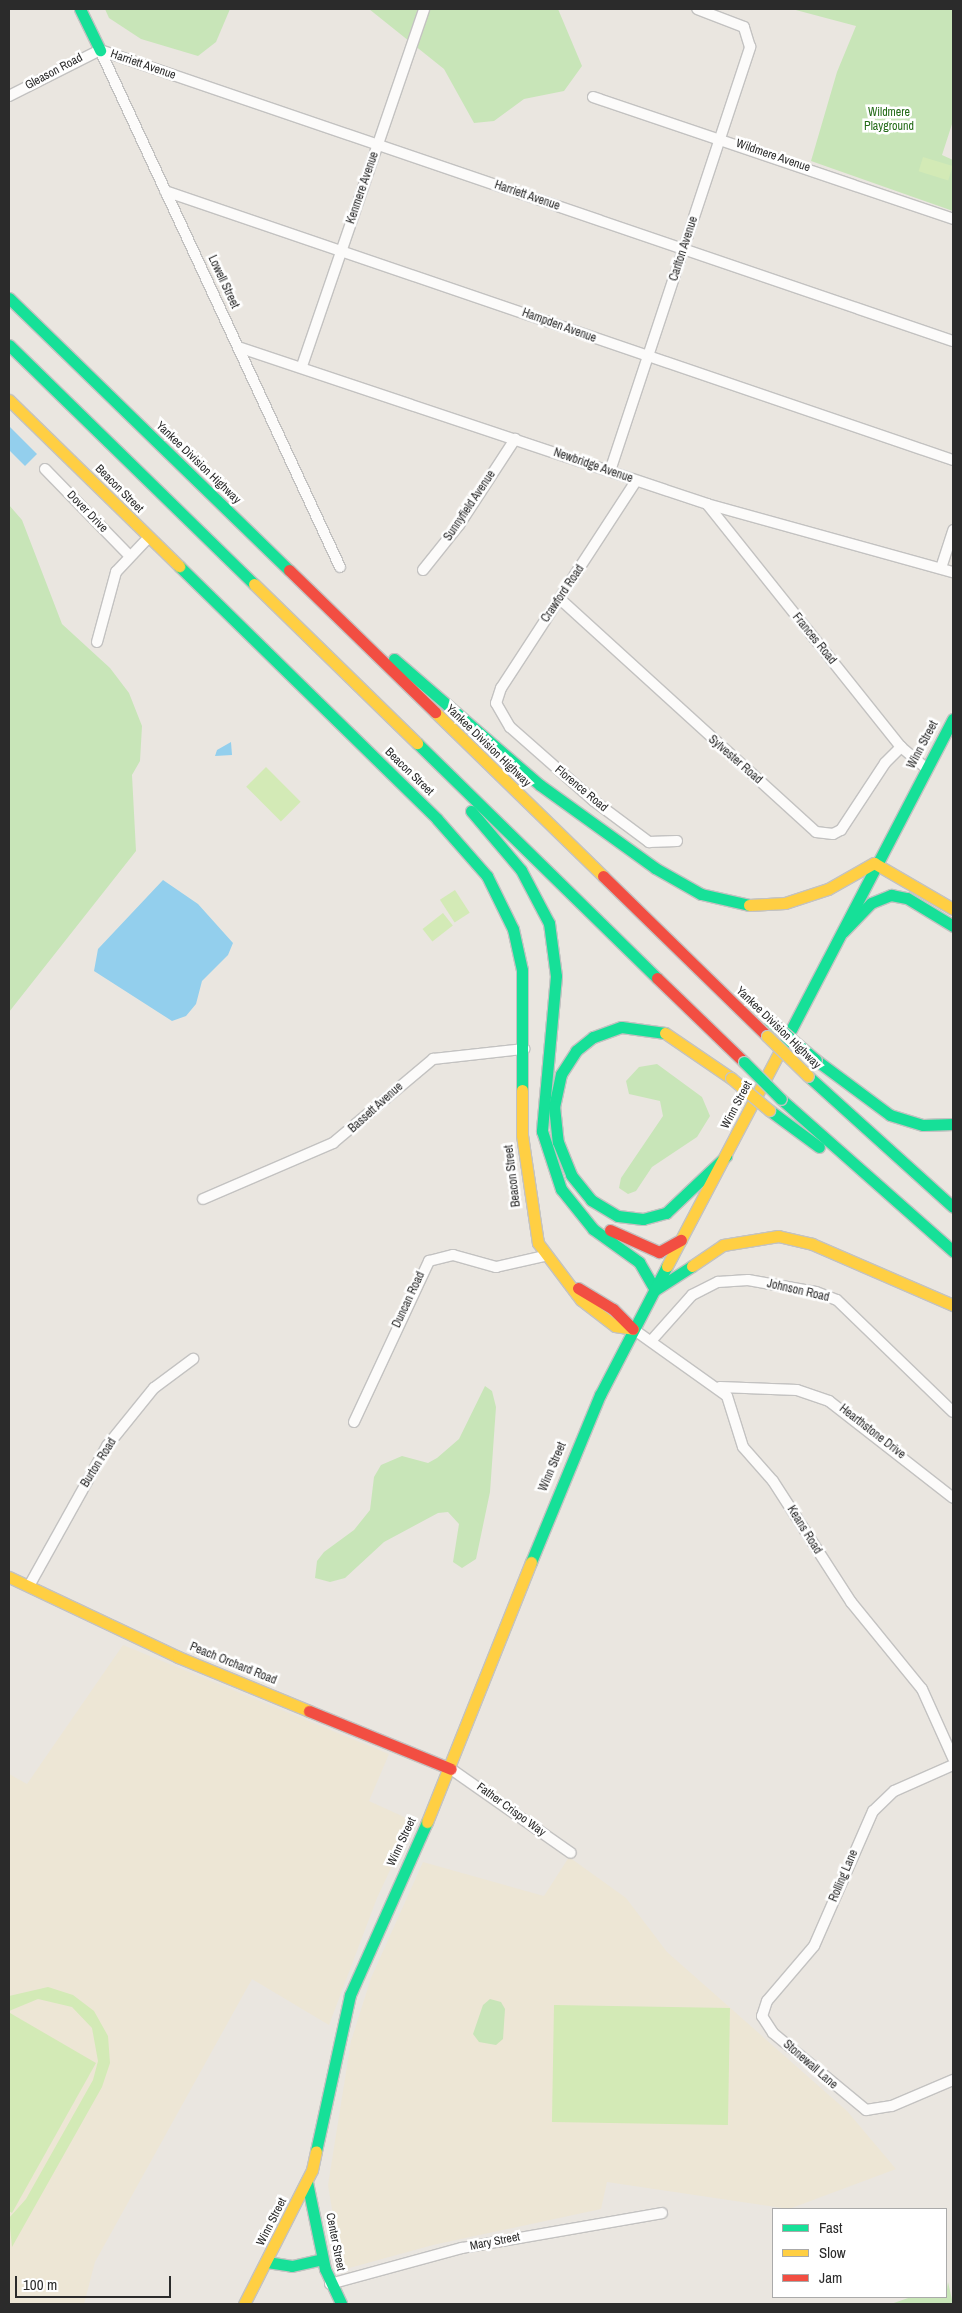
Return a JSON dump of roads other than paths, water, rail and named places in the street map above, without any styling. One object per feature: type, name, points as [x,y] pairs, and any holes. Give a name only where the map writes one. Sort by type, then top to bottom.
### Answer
[{"type":"main road","name":"Lowell Street","points":[[80,9],[100,50]]},
{"type":"main road","name":"Yankee Division Highway","points":[[9,298],[808,1076],[953,1207]]},
{"type":"main road","points":[[9,345],[781,1099],[875,1185],[953,1252]]},
{"type":"main road","name":"Beacon Street","points":[[9,400],[479,864],[499,896],[519,952],[524,1049],[523,1154],[531,1211],[544,1256],[560,1276],[606,1320],[633,1329]]},
{"type":"main road","points":[[271,554],[540,785],[690,889],[725,902],[773,905],[810,897],[863,866],[880,864],[953,909]]},
{"type":"main road","name":"Winn Street","points":[[244,2304],[307,2182],[347,2003],[451,1769],[558,1490],[633,1329],[880,864],[926,768],[953,719]]},
{"type":"main road","points":[[398,725],[513,858],[547,916],[556,965],[542,1131],[550,1165],[574,1207],[601,1236],[639,1262],[654,1290],[723,1245],[752,1238],[787,1237],[953,1305]]},
{"type":"main road","points":[[844,932],[871,903],[891,896],[914,902],[953,926]]},
{"type":"main road","points":[[664,937],[816,1060],[890,1115],[923,1125],[953,1124]]},
{"type":"main road","points":[[726,1156],[666,1213],[648,1219],[618,1216],[592,1200],[571,1175],[558,1142],[554,1106],[561,1074],[576,1051],[593,1037],[620,1027],[651,1028],[679,1040],[731,1078],[770,1110],[875,1185]]},
{"type":"main road","points":[[574,1207],[602,1227],[655,1252],[669,1251],[681,1240]]},
{"type":"main road","name":"Peach Orchard Road","points":[[9,1577],[178,1657],[451,1769]]},
{"type":"main road","name":"Center Street","points":[[307,2182],[322,2259],[330,2284],[341,2304]]},
{"type":"main road","name":"Winn Street","points":[[267,2262],[292,2266],[322,2259]]},
{"type":"street","name":"Kenmere Avenue","points":[[302,366],[424,9]]},
{"type":"street","name":"Carlton Avenue","points":[[610,471],[750,47],[744,27],[697,9]]},
{"type":"street","name":"Gleason Road","points":[[9,96],[100,50]]},
{"type":"street","name":"Harriett Avenue","points":[[100,50],[953,341]]},
{"type":"street","name":"Lowell Street","points":[[100,50],[340,567]]},
{"type":"street","name":"Wildmere Avenue","points":[[593,97],[720,138],[953,220]]},
{"type":"street","name":"Hampden Avenue","points":[[166,191],[342,249],[647,357],[953,460]]},
{"type":"street","name":"Newbridge Avenue","points":[[238,347],[302,366],[707,504],[953,572]]},
{"type":"street","name":"Sunnyfield Avenue","points":[[422,570],[459,525],[515,440]]},
{"type":"street","name":"Dover Drive","points":[[45,469],[129,555]]},
{"type":"street","name":"Crawford Road","points":[[499,709],[501,688],[636,481]]},
{"type":"street","name":"Frances Road","points":[[707,504],[901,747],[926,768]]},
{"type":"street","points":[[941,568],[953,530]]},
{"type":"street","points":[[97,642],[112,580],[129,555],[149,537]]},
{"type":"street","name":"Sylvester Road","points":[[560,599],[816,832],[833,834],[841,830],[885,763],[901,747]]},
{"type":"street","name":"Florence Road","points":[[499,709],[529,744],[644,838],[659,845],[678,841]]},
{"type":"street","name":"Bassett Avenue","points":[[202,1199],[338,1141],[434,1059],[524,1049]]},
{"type":"street","name":"Duncan Road","points":[[354,1422],[429,1261],[454,1255],[496,1267],[544,1256]]},
{"type":"street","name":"Johnson Road","points":[[651,1341],[692,1295],[718,1282],[748,1280],[811,1291],[837,1300],[953,1412]]},
{"type":"street","name":"Keans Road","points":[[633,1329],[719,1387],[730,1400],[743,1447],[775,1484],[851,1602],[919,1685],[953,1758]]},
{"type":"street","name":"Burton Road","points":[[28,1586],[107,1446],[154,1388],[193,1358]]},
{"type":"street","name":"Hearthstone Drive","points":[[719,1387],[797,1390],[829,1401],[953,1498]]},
{"type":"street","name":"Rolling Lane","points":[[762,2016],[768,2001],[814,1946],[873,1811],[894,1791],[953,1765]]},
{"type":"street","name":"Father Crispo Way","points":[[451,1769],[571,1853]]},
{"type":"street","name":"Stonewall Lane","points":[[762,2016],[773,2033],[864,2110],[892,2106],[953,2080]]},
{"type":"street","name":"Mary Street","points":[[330,2284],[462,2248],[662,2213]]},
{"type":"water","points":[[9,426],[37,454],[25,466],[9,450]]},
{"type":"water","points":[[231,742],[232,755],[215,756],[217,750]]},
{"type":"water","points":[[163,880],[198,904],[233,943],[228,955],[202,981],[196,1004],[186,1016],[172,1021],[94,971],[98,949]]},
{"type":"park label","name":"Wildmere Playground","points":[[889,120]]}]
